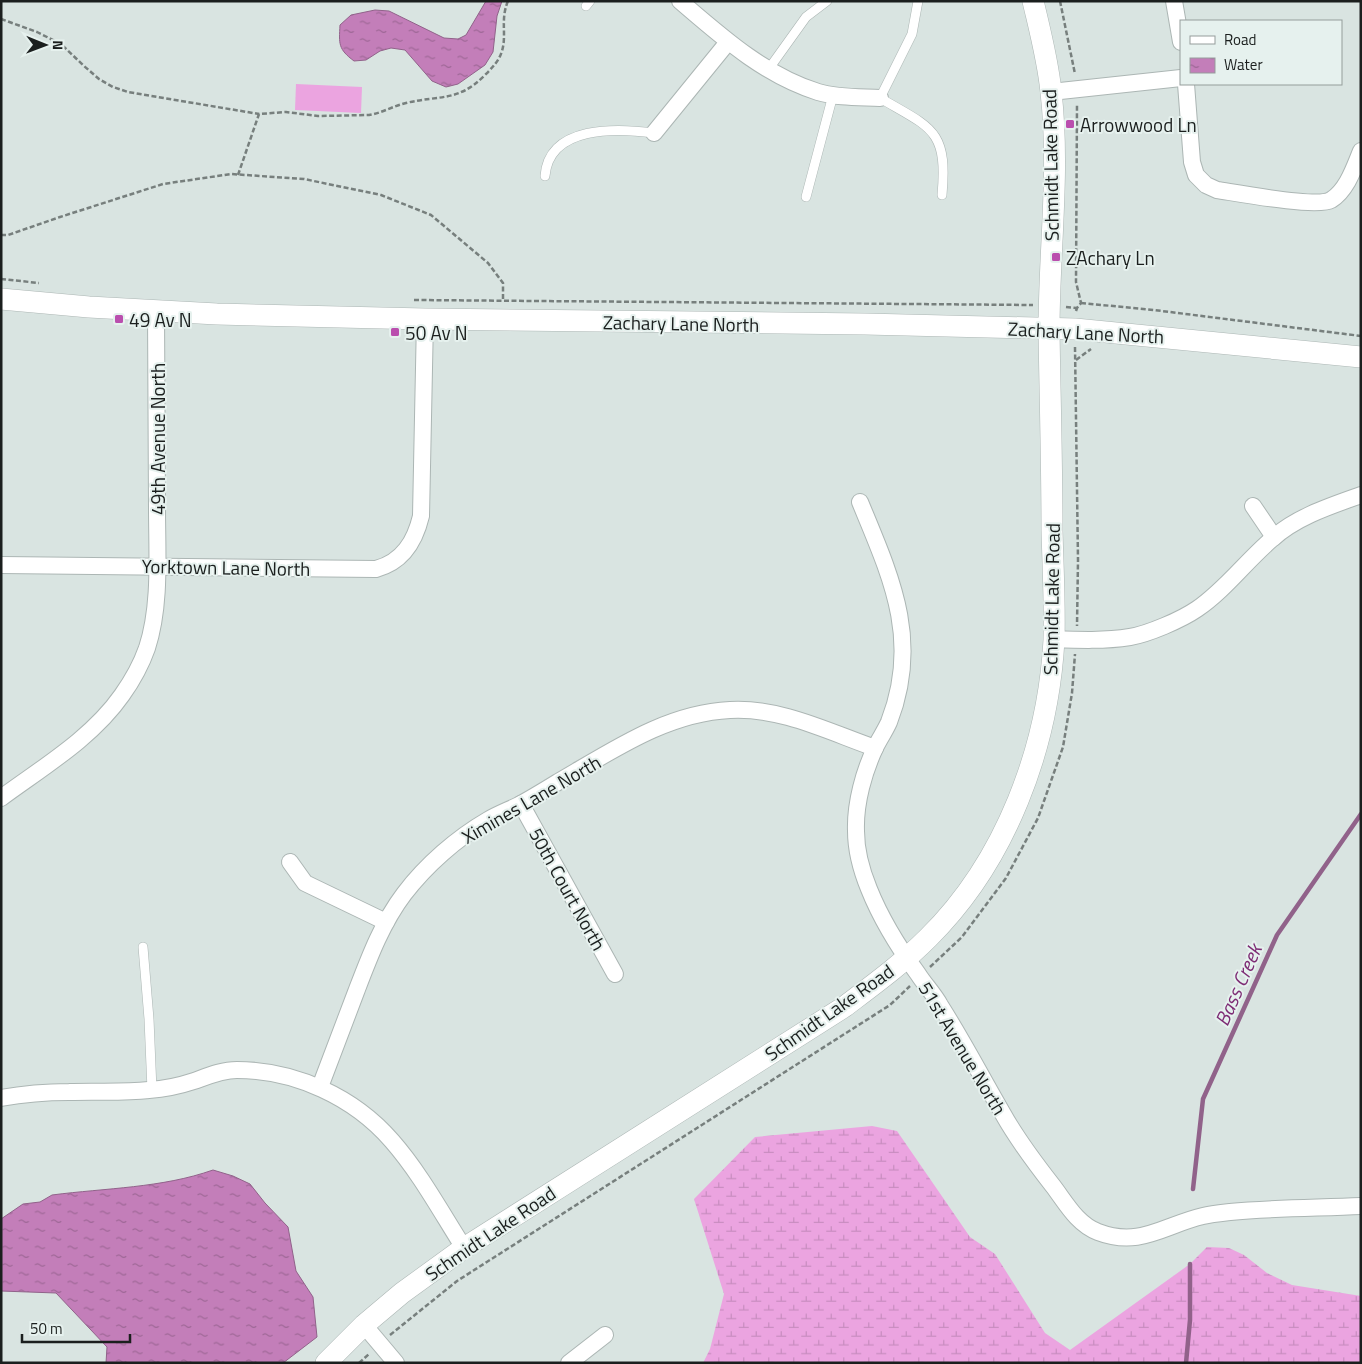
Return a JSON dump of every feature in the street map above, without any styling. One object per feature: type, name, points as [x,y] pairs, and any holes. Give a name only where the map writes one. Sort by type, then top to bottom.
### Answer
[{"type":"street","points":[[680,1],[728,42],[768,70],[819,92],[880,98]]},
{"type":"street","name":"Schmidt Lake Road","points":[[326,1363],[402,1293],[464,1248],[844,1007],[888,975],[929,937],[963,897],[993,852],[1018,803],[1038,741],[1048,697],[1054,639],[1049,328],[1054,183],[1051,92],[1045,51],[1033,1]]},
{"type":"street","points":[[1174,1],[1180,36]]},
{"type":"street","points":[[654,133],[728,42]]},
{"type":"street","points":[[1051,92],[1180,78]]},
{"type":"street","points":[[1186,85],[1192,162],[1196,175],[1206,185],[1217,190],[1308,202],[1330,200],[1348,181],[1361,151]]},
{"type":"street","name":"Zachary Lane North","points":[[1,299],[89,308],[425,319],[865,324],[1075,329],[1361,357]]},
{"type":"street","name":"49th Avenue North","points":[[1,798],[83,737],[104,718],[135,674],[147,648],[153,621],[157,566],[156,311]]},
{"type":"street","name":"Yorktown Lane North","points":[[1,566],[376,569],[385,567],[408,548],[417,533],[421,516],[425,319]]},
{"type":"street","points":[[1054,639],[1077,640],[1131,637],[1165,626],[1196,609],[1222,588],[1245,563],[1274,537],[1306,517],[1361,496]]},
{"type":"street","name":"51st Avenue North","points":[[860,502],[887,569],[897,601],[903,631],[903,660],[897,695],[888,724],[875,748],[858,802],[856,832],[860,860],[868,888],[906,957],[938,1002],[970,1054],[1004,1116],[1026,1150],[1080,1223],[1097,1232],[1118,1237],[1139,1237],[1156,1233],[1202,1216],[1229,1212],[1361,1206]]},
{"type":"street","points":[[1252,506],[1274,537]]},
{"type":"street","name":"Ximines Lane North","points":[[320,1087],[368,961],[386,922],[404,894],[429,866],[457,841],[488,820],[521,804],[643,734],[670,722],[700,713],[731,710],[761,711],[791,718],[875,748]]},
{"type":"street","name":"50th Court North","points":[[521,804],[615,974]]},
{"type":"street","points":[[290,862],[305,883],[386,922]]},
{"type":"street","points":[[1,1098],[68,1092],[152,1090],[180,1085],[209,1075],[236,1070],[265,1072],[320,1087],[370,1118],[392,1141],[411,1166],[464,1248]]},
{"type":"street","points":[[364,1326],[396,1363]]},
{"type":"street","points":[[569,1363],[605,1335]]},
{"type":"lane","points":[[768,70],[806,16],[827,1]]},
{"type":"lane","points":[[918,1],[912,34],[880,98],[928,126],[938,139],[943,167],[942,195]]},
{"type":"lane","points":[[806,197],[833,94]]},
{"type":"lane","points":[[545,176],[551,157],[559,147],[573,138],[588,133],[612,130],[654,133]]},
{"type":"lane","points":[[143,947],[152,1090]]},
{"type":"path","points":[[1,19],[37,32],[61,44],[84,66],[113,87],[128,92],[259,114],[286,112],[318,116],[369,115],[377,114],[404,103],[465,92],[475,85],[494,66],[502,52],[504,41],[503,13],[508,1]]},
{"type":"path","points":[[1060,1],[1078,89],[1076,282],[1082,303]]},
{"type":"path","points":[[238,175],[259,114]]},
{"type":"path","points":[[1,235],[8,235],[60,216],[164,184],[232,174],[304,179],[381,195],[431,215],[488,263],[503,282],[503,300]]},
{"type":"path","points":[[1,279],[42,284]]},
{"type":"path","points":[[413,300],[1050,306],[1077,308]]},
{"type":"path","points":[[359,1363],[400,1326],[457,1281],[890,1005],[962,937],[1006,878],[1038,818],[1063,747],[1072,693],[1077,640],[1078,560],[1075,329],[1077,308],[1082,303]]},
{"type":"path","points":[[1082,303],[1154,310],[1361,336]]},
{"type":"green space","points":[[296,84],[362,87],[361,113],[295,110]]},
{"type":"green space","points":[[872,1126],[897,1131],[970,1237],[995,1254],[1045,1333],[1070,1350],[1190,1264],[1207,1247],[1229,1248],[1244,1255],[1267,1273],[1292,1285],[1361,1296],[1361,1363],[703,1363],[710,1349],[724,1294],[694,1199],[755,1137]]},
{"type":"water","points":[[486,1],[502,1],[497,16],[493,52],[485,65],[458,84],[446,87],[432,81],[405,50],[391,48],[380,51],[366,60],[354,61],[345,53],[341,46],[340,25],[351,15],[375,10],[389,11],[444,38],[458,39],[466,35]]},
{"type":"water","points":[[213,1170],[250,1184],[288,1227],[296,1271],[313,1297],[317,1337],[283,1363],[106,1363],[107,1347],[56,1293],[1,1291],[1,1219],[23,1204],[40,1202],[52,1195],[174,1181]]},
{"type":"waterway","name":"Bass Creek","points":[[1193,1189],[1203,1099],[1277,935],[1361,814]]},
{"type":"waterway","name":"Bass Creek","points":[[1186,1363],[1190,1320],[1190,1264]]},
{"type":"place","name":"Arrowwood Ln","points":[[1070,124]]},
{"type":"place","name":"ZAchary Ln","points":[[1056,257]]},
{"type":"place","name":"49 Av N","points":[[119,319]]},
{"type":"place","name":"50 Av N","points":[[395,332]]}]
